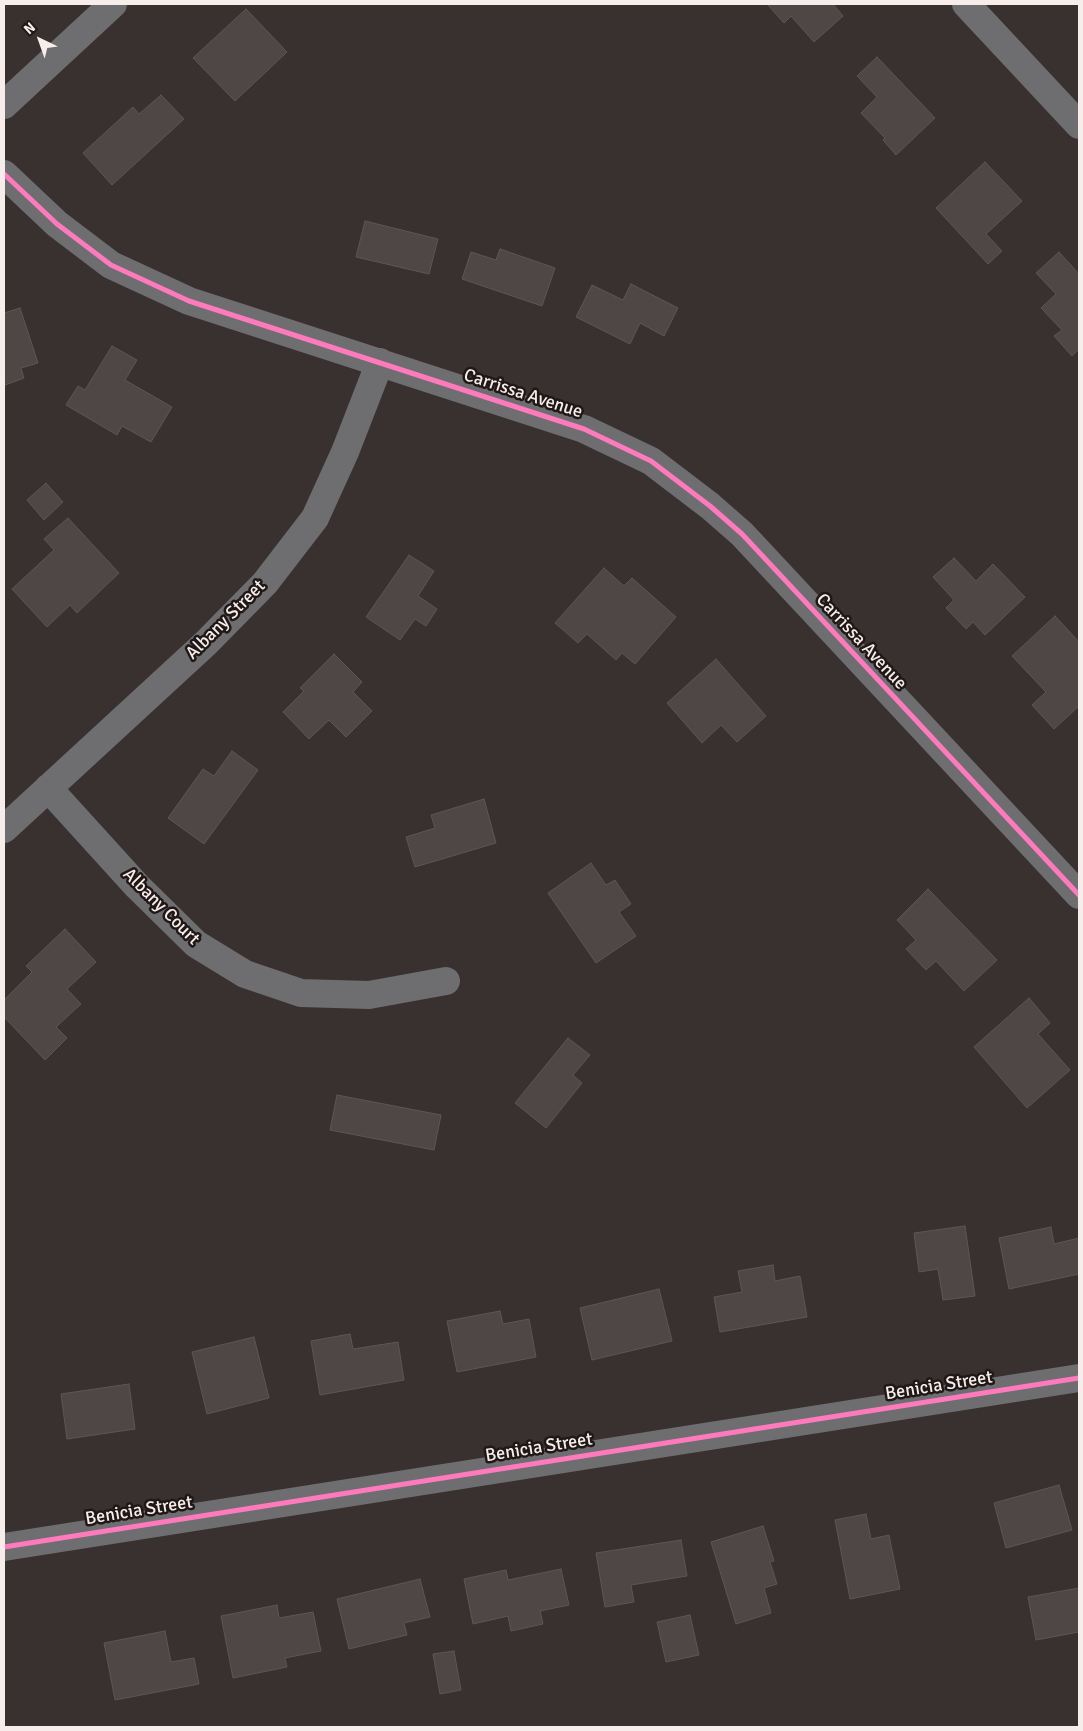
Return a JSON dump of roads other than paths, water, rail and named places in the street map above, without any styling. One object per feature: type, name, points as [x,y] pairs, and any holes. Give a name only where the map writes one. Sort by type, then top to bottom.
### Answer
[{"type":"street","points":[[4,105],[113,4]]},
{"type":"street","points":[[966,4],[1079,125]]},
{"type":"street","name":"Carrissa Avenue","points":[[4,174],[57,224],[111,265],[189,301],[584,429],[651,461],[710,506],[742,534],[1079,895]]},
{"type":"street","name":"Albany Street","points":[[4,829],[206,644],[265,583],[314,518],[344,452],[380,362]]},
{"type":"street","name":"Albany Court","points":[[48,788],[138,886],[196,944],[245,974],[301,993],[369,995],[446,981]]},
{"type":"street","name":"Benicia Street","points":[[4,1547],[1079,1378]]}]
